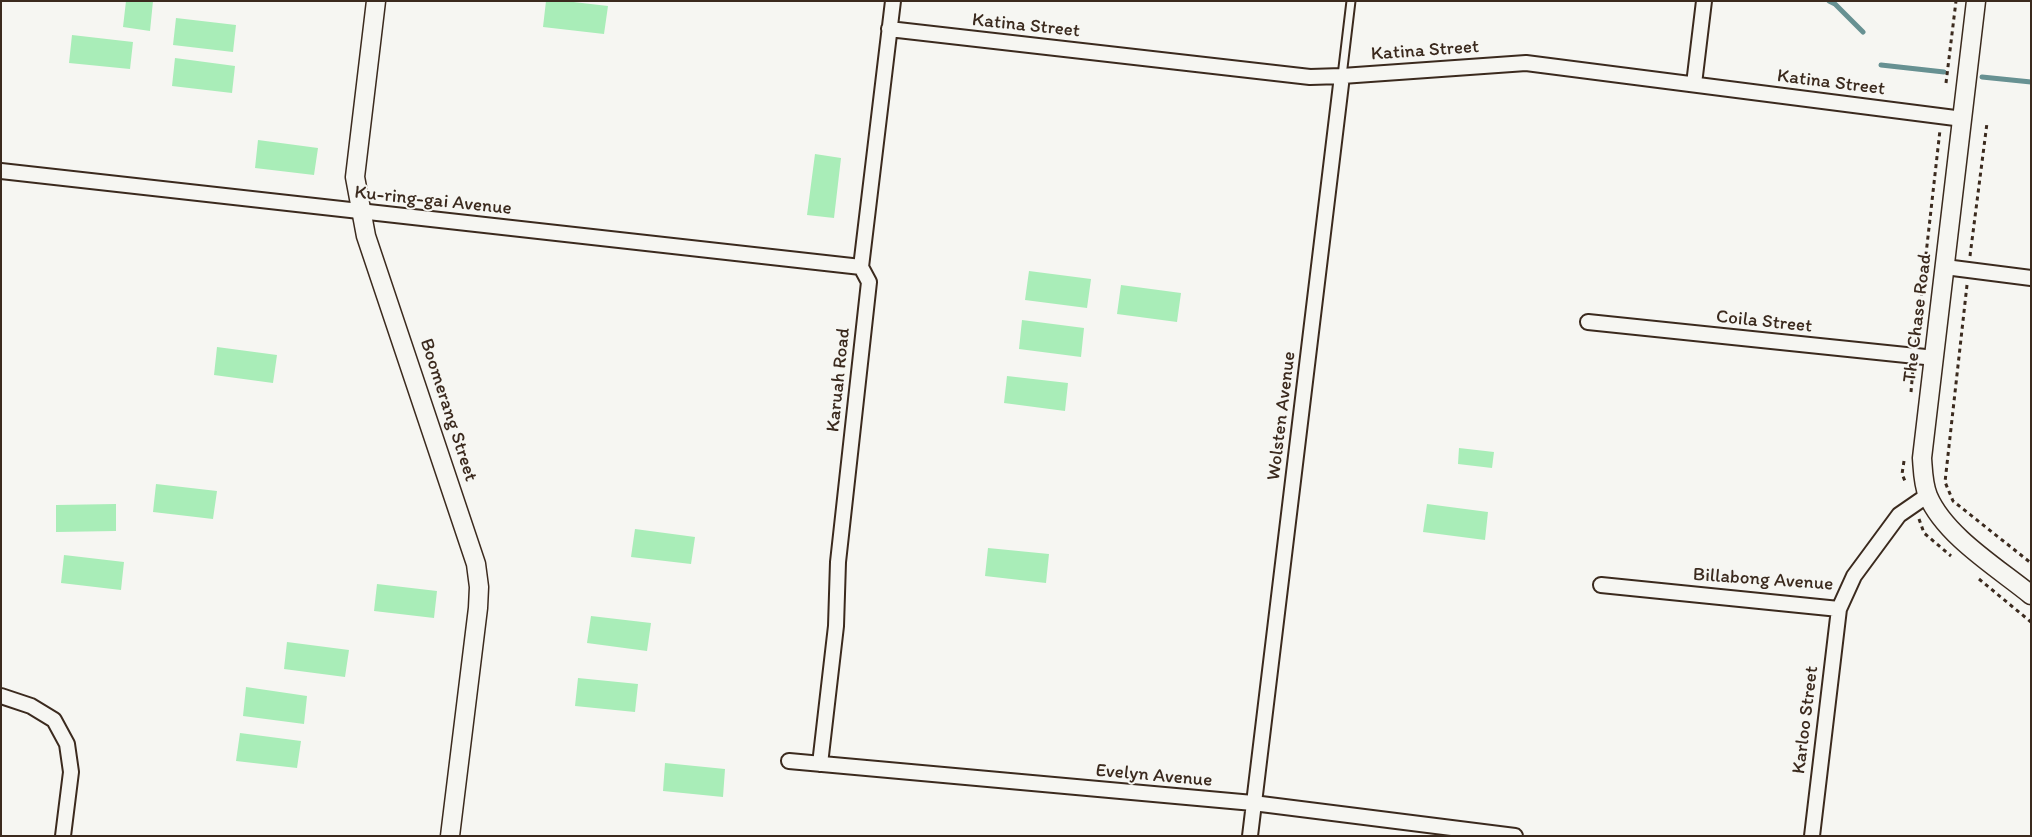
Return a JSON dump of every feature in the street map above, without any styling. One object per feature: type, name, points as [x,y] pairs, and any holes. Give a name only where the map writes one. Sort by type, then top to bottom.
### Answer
[{"type":"street","name":"Boomerang Street","points":[[376,1],[355,177],[360,211],[366,236],[476,564],[479,587],[450,836]]},
{"type":"street","name":"Karuah Road","points":[[820,764],[836,626],[838,562],[869,282],[861,267],[893,1]]},
{"type":"street","points":[[1694,84],[1704,1]]},
{"type":"street","name":"The Chase Road","points":[[1976,1],[1922,458],[1923,479],[1937,513],[1951,531],[2031,595]]},
{"type":"street","name":"Katina Street","points":[[889,29],[1310,77],[1526,63],[1963,119]]},
{"type":"street","name":"Wolsten Avenue","points":[[1250,836],[1342,76]]},
{"type":"street","name":"Ku-ring-gai Avenue","points":[[1,172],[861,267]]},
{"type":"street","points":[[1945,267],[2031,278]]},
{"type":"street","name":"Coila Street","points":[[1588,322],[1935,358]]},
{"type":"street","name":"Billabong Avenue","points":[[1601,585],[1838,609],[1854,576],[1899,514],[1928,495]]},
{"type":"street","name":"Karloo Street","points":[[1812,836],[1838,609]]},
{"type":"street","points":[[1,696],[31,706],[54,720],[67,744],[71,772],[63,836]]},
{"type":"street","name":"Evelyn Avenue","points":[[789,761],[1253,804],[1515,836]]},
{"type":"lane","name":"Wolsten Avenue","points":[[1342,76],[1351,1]]},
{"type":"path","points":[[1946,83],[1956,1]]},
{"type":"path","points":[[1987,123],[1945,482],[1953,501],[2031,563]]},
{"type":"path","points":[[1910,397],[1940,126]]},
{"type":"path","points":[[1904,454],[1902,474],[1906,482]]},
{"type":"green space","points":[[126,1],[153,1],[150,31],[123,27]]},
{"type":"green space","points":[[546,1],[565,1],[608,6],[604,34],[543,27]]},
{"type":"green space","points":[[176,18],[236,25],[233,52],[173,45]]},
{"type":"green space","points":[[72,35],[133,42],[130,69],[69,63]]},
{"type":"green space","points":[[175,58],[235,66],[232,93],[172,86]]},
{"type":"green space","points":[[258,140],[318,148],[314,175],[255,168]]},
{"type":"green space","points":[[815,154],[841,158],[834,218],[807,215]]},
{"type":"green space","points":[[1029,271],[1091,279],[1087,308],[1025,300]]},
{"type":"green space","points":[[1121,285],[1181,293],[1177,322],[1117,314]]},
{"type":"green space","points":[[1022,320],[1084,328],[1081,357],[1019,349]]},
{"type":"green space","points":[[217,347],[277,355],[273,383],[214,375]]},
{"type":"green space","points":[[1007,376],[1068,383],[1065,411],[1004,403]]},
{"type":"green space","points":[[1459,448],[1494,452],[1492,468],[1458,464]]},
{"type":"green space","points":[[156,484],[217,491],[213,519],[153,512]]},
{"type":"green space","points":[[116,504],[116,531],[56,532],[56,505]]},
{"type":"green space","points":[[1427,504],[1488,512],[1485,540],[1423,532]]},
{"type":"green space","points":[[635,529],[695,537],[691,564],[631,557]]},
{"type":"green space","points":[[988,548],[1049,554],[1046,583],[985,576]]},
{"type":"green space","points":[[64,555],[124,562],[121,590],[61,583]]},
{"type":"green space","points":[[377,584],[437,591],[434,618],[374,611]]},
{"type":"green space","points":[[591,616],[651,623],[647,651],[587,643]]},
{"type":"green space","points":[[287,642],[349,650],[345,677],[284,669]]},
{"type":"green space","points":[[578,678],[638,684],[635,712],[575,706]]},
{"type":"green space","points":[[246,687],[307,696],[304,724],[243,716]]},
{"type":"green space","points":[[240,733],[301,741],[297,768],[236,761]]},
{"type":"green space","points":[[665,763],[725,769],[723,797],[663,791]]},
{"type":"waterway","points":[[1829,1],[1835,4],[1863,32]]},
{"type":"waterway","points":[[1881,65],[1944,72]]},
{"type":"waterway","points":[[1982,77],[2031,82]]}]
